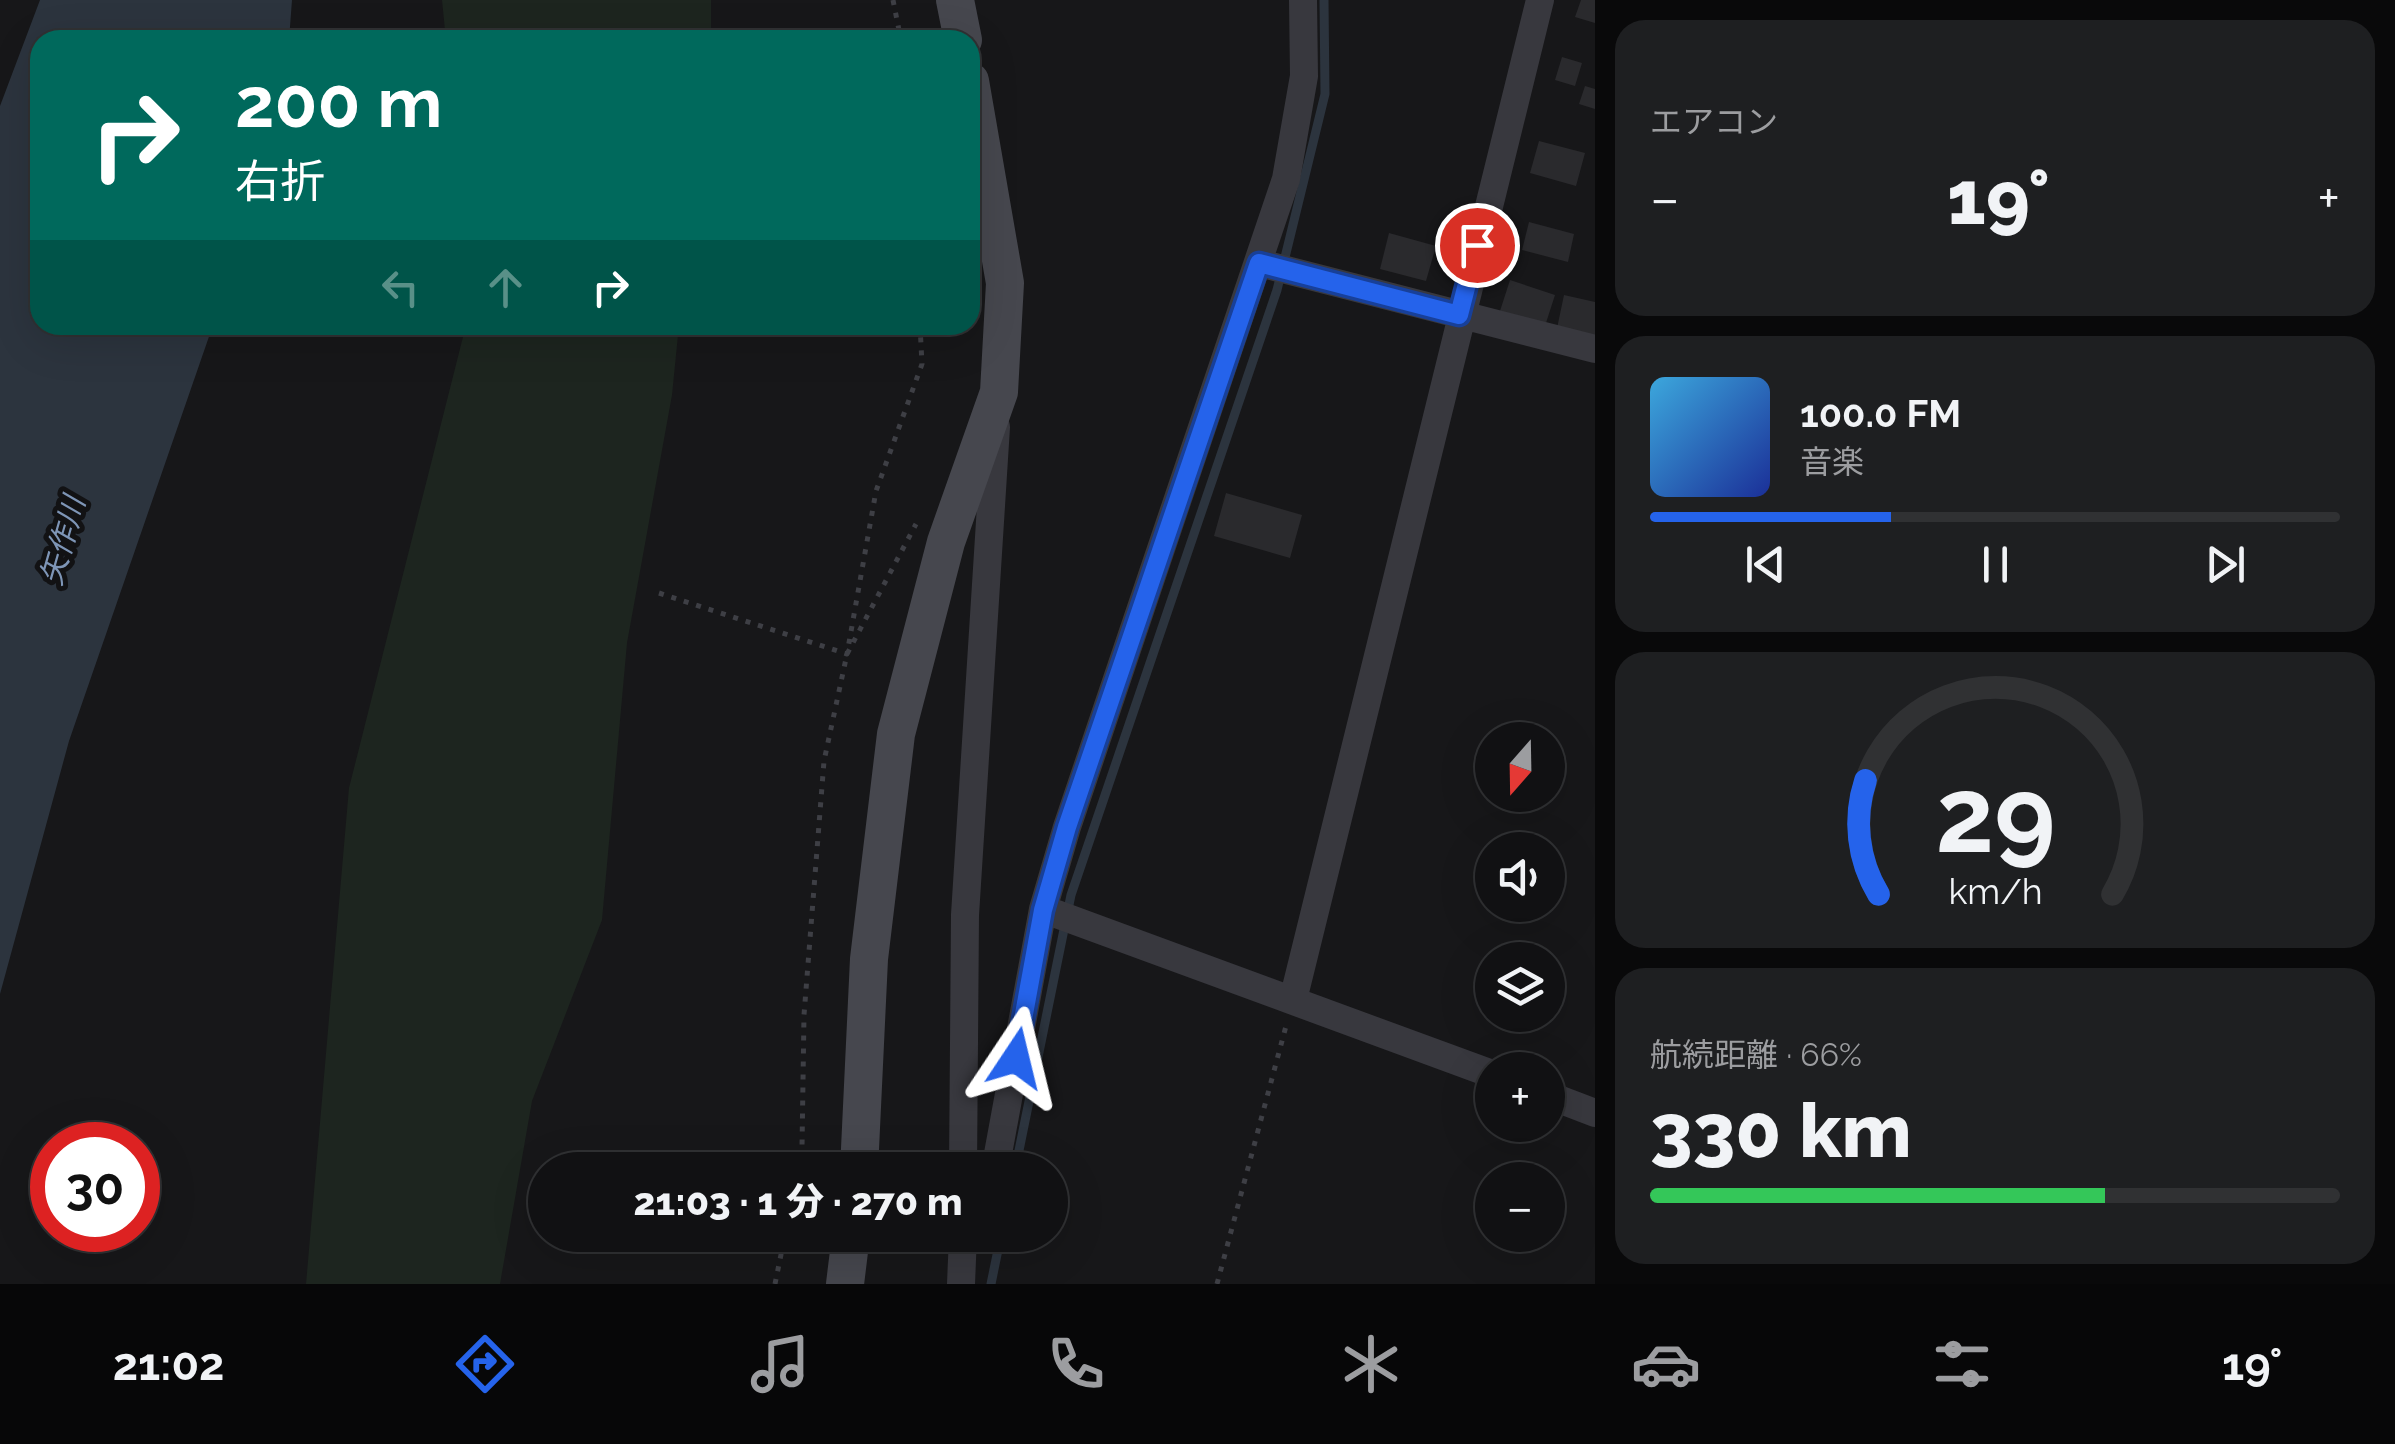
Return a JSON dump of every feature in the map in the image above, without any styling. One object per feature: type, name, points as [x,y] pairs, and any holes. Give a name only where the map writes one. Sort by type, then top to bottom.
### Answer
[{"type":"street","points":[[956,0],[961,30]]},
{"type":"street","points":[[998,1152],[1043,910],[1073,808],[1286,179],[1304,76],[1304,0]]},
{"type":"street","points":[[1292,1000],[1540,0]]},
{"type":"street","points":[[963,1152],[966,915],[1005,283],[980,138]]},
{"type":"street","points":[[1259,263],[1595,349]]},
{"type":"street","points":[[860,1152],[869,959],[896,734],[946,542],[999,392]]},
{"type":"street","points":[[1043,910],[1475,1068]]},
{"type":"street","points":[[1565,1102],[1595,1113]]},
{"type":"street","points":[[845,1284],[849,1252]]},
{"type":"street","points":[[962,1252],[962,1280]]},
{"type":"street","points":[[962,1280],[973,1252]]},
{"type":"path","points":[[894,0],[899,30]]},
{"type":"path","points":[[801,1152],[804,1014],[824,761],[876,491],[922,364],[921,335]]},
{"type":"path","points":[[847,654],[918,520]]},
{"type":"path","points":[[659,593],[847,654]]},
{"type":"path","points":[[1217,1284],[1292,1000]]},
{"type":"path","points":[[774,1284],[781,1252]]},
{"type":"shaded area","points":[[442,0],[711,0],[711,30],[445,30]]},
{"type":"shaded area","points":[[463,335],[678,335],[672,395],[627,643],[602,920],[532,1101],[500,1284],[306,1284],[349,788]]},
{"type":"water","name":"矢作川","points":[[40,0],[292,0],[290,30],[30,30],[30,335],[210,335],[69,741],[0,994],[0,106]]},
{"type":"building","points":[[1581,0],[1595,0],[1595,23],[1575,17]]},
{"type":"building","points":[[1562,57],[1582,63],[1575,86],[1555,80]]},
{"type":"building","points":[[1585,86],[1595,89],[1595,109],[1579,104]]},
{"type":"building","points":[[1539,141],[1585,153],[1576,186],[1530,173]]},
{"type":"building","points":[[1529,222],[1574,234],[1568,262],[1522,250]]},
{"type":"building","points":[[1389,233],[1436,246],[1426,281],[1380,269]]},
{"type":"building","points":[[1510,280],[1555,295],[1545,326],[1500,311]]},
{"type":"building","points":[[1564,295],[1595,302],[1595,341],[1556,333]]},
{"type":"building","points":[[1226,493],[1302,515],[1290,558],[1214,536]]},
{"type":"waterway","points":[[1019,1152],[1071,895],[1277,290],[1325,94],[1324,0]]},
{"type":"waterway","points":[[991,1284],[998,1252]]},
{"type":"route","points":[[1016,1058],[1043,910],[1067,827],[1259,263],[1459,315],[1477,245]]}]
